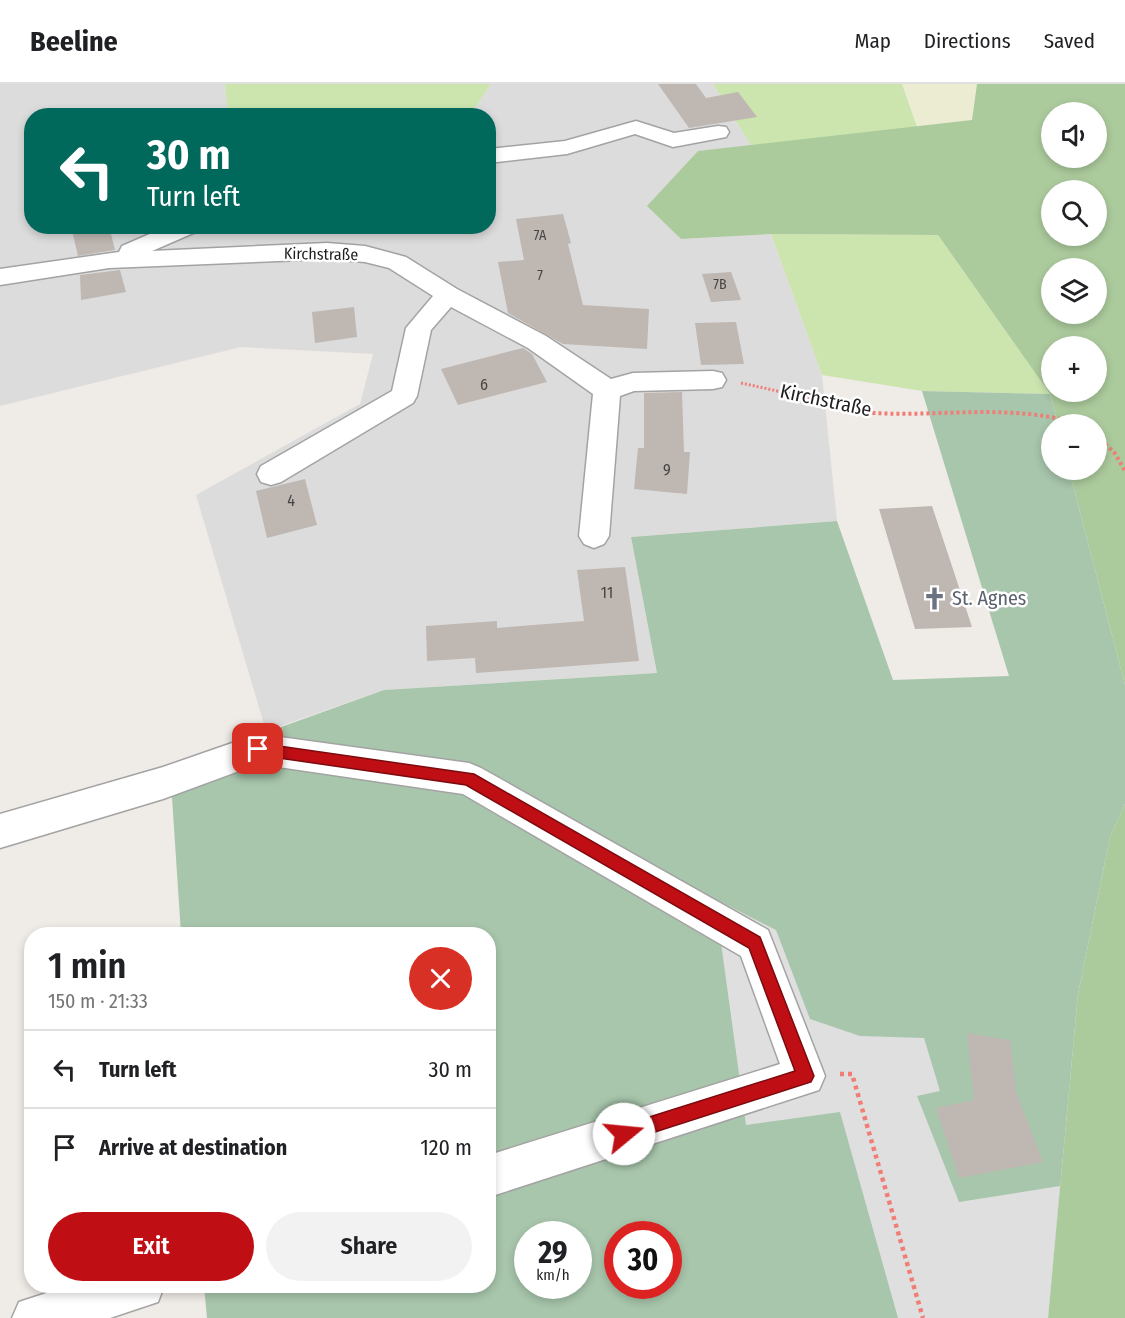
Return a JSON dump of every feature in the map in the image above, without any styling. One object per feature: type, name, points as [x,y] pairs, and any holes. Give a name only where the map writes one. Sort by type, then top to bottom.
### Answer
[{"type":"street","points":[[496,155],[567,147],[636,127],[673,140],[718,132]]},
{"type":"street","points":[[109,260],[171,234]]},
{"type":"street","name":"Kirchstraße","points":[[0,277],[109,260],[327,252],[365,254],[397,262],[448,295],[537,342],[607,390]]},
{"type":"street","points":[[271,474],[404,396],[419,328],[448,295]]},
{"type":"street","points":[[594,536],[607,390],[633,382],[713,381]]},
{"type":"street","points":[[0,831],[164,783],[258,749],[469,778],[755,943],[805,1076],[496,1174]]},
{"type":"street","points":[[35,1318],[118,1293]]},
{"type":"path","name":"Kirchstraße","points":[[713,381],[758,385],[830,405],[870,412],[1028,412],[1041,414]]},
{"type":"path","points":[[1107,446],[1114,452],[1125,471]]},
{"type":"path","points":[[805,1076],[852,1074],[923,1318]]},
{"type":"shaded area","points":[[0,84],[225,84],[227,108],[24,108],[24,234],[496,234],[496,108],[475,108],[491,84],[713,84],[752,147],[698,151],[681,239],[771,234],[822,375],[837,521],[631,537],[657,673],[384,690],[266,731],[196,495],[360,404],[373,354],[241,347],[0,406]]},
{"type":"shaded area","points":[[715,899],[776,930],[810,1019],[860,1036],[924,1038],[940,1091],[917,1096],[959,1202],[1060,1186],[1048,1318],[898,1318],[840,1112],[746,1125]]},
{"type":"green space","points":[[225,84],[491,84],[475,108],[227,108]]},
{"type":"green space","points":[[713,84],[902,84],[917,127],[752,147]]},
{"type":"green space","points":[[902,84],[977,84],[973,120],[917,127]]},
{"type":"green space","points":[[977,84],[1125,84],[1125,685],[1072,480],[1107,480],[1107,414],[1055,414],[1052,402],[1107,402],[1107,336],[1041,336],[1041,381],[938,235],[771,234],[681,239],[647,206],[698,151],[972,120]]},
{"type":"green space","points":[[771,234],[938,235],[1041,381],[1041,394],[922,391],[822,375]]},
{"type":"green space","points":[[922,391],[1041,394],[1041,402],[1052,402],[1055,414],[1041,414],[1041,480],[1072,480],[1125,685],[1125,804],[1110,837],[1078,994],[1048,1318],[207,1318],[205,1293],[496,1293],[496,927],[181,927],[170,767],[384,690],[657,673],[631,537],[837,521],[893,680],[1009,676]]},
{"type":"green space","points":[[1125,804],[1125,1318],[1048,1318],[1078,994],[1110,837]]},
{"type":"building","points":[[658,84],[696,84],[706,98],[738,92],[757,117],[689,128]]},
{"type":"building","points":[[563,214],[583,305],[649,309],[647,349],[563,344],[508,313],[498,262],[524,260],[516,219]]},
{"type":"building","points":[[73,234],[111,234],[115,250],[78,256]]},
{"type":"building","points":[[120,270],[126,292],[81,300],[80,275]]},
{"type":"building","points":[[731,272],[741,300],[711,302],[702,274]]},
{"type":"building","points":[[354,307],[357,337],[315,343],[312,312]]},
{"type":"building","points":[[736,322],[744,364],[701,365],[695,323]]},
{"type":"building","points":[[523,348],[532,354],[547,382],[458,405],[441,369]]},
{"type":"building","points":[[682,392],[684,452],[690,452],[687,494],[634,489],[638,448],[644,448],[644,393]]},
{"type":"building","points":[[305,479],[317,525],[267,538],[256,491]]},
{"type":"building","name":"St. Agnes","points":[[932,506],[972,627],[915,629],[879,509]]},
{"type":"building","points":[[625,567],[639,661],[476,673],[475,658],[427,661],[426,626],[497,621],[497,628],[584,621],[577,570]]},
{"type":"building","points":[[967,1033],[1010,1040],[1016,1092],[1043,1162],[959,1178],[936,1108],[974,1100]]},
{"type":"place","name":"St. Agnes","points":[[934,598]]},
{"type":"route","points":[[258,749],[469,778],[755,943],[805,1076],[624,1134]]}]
